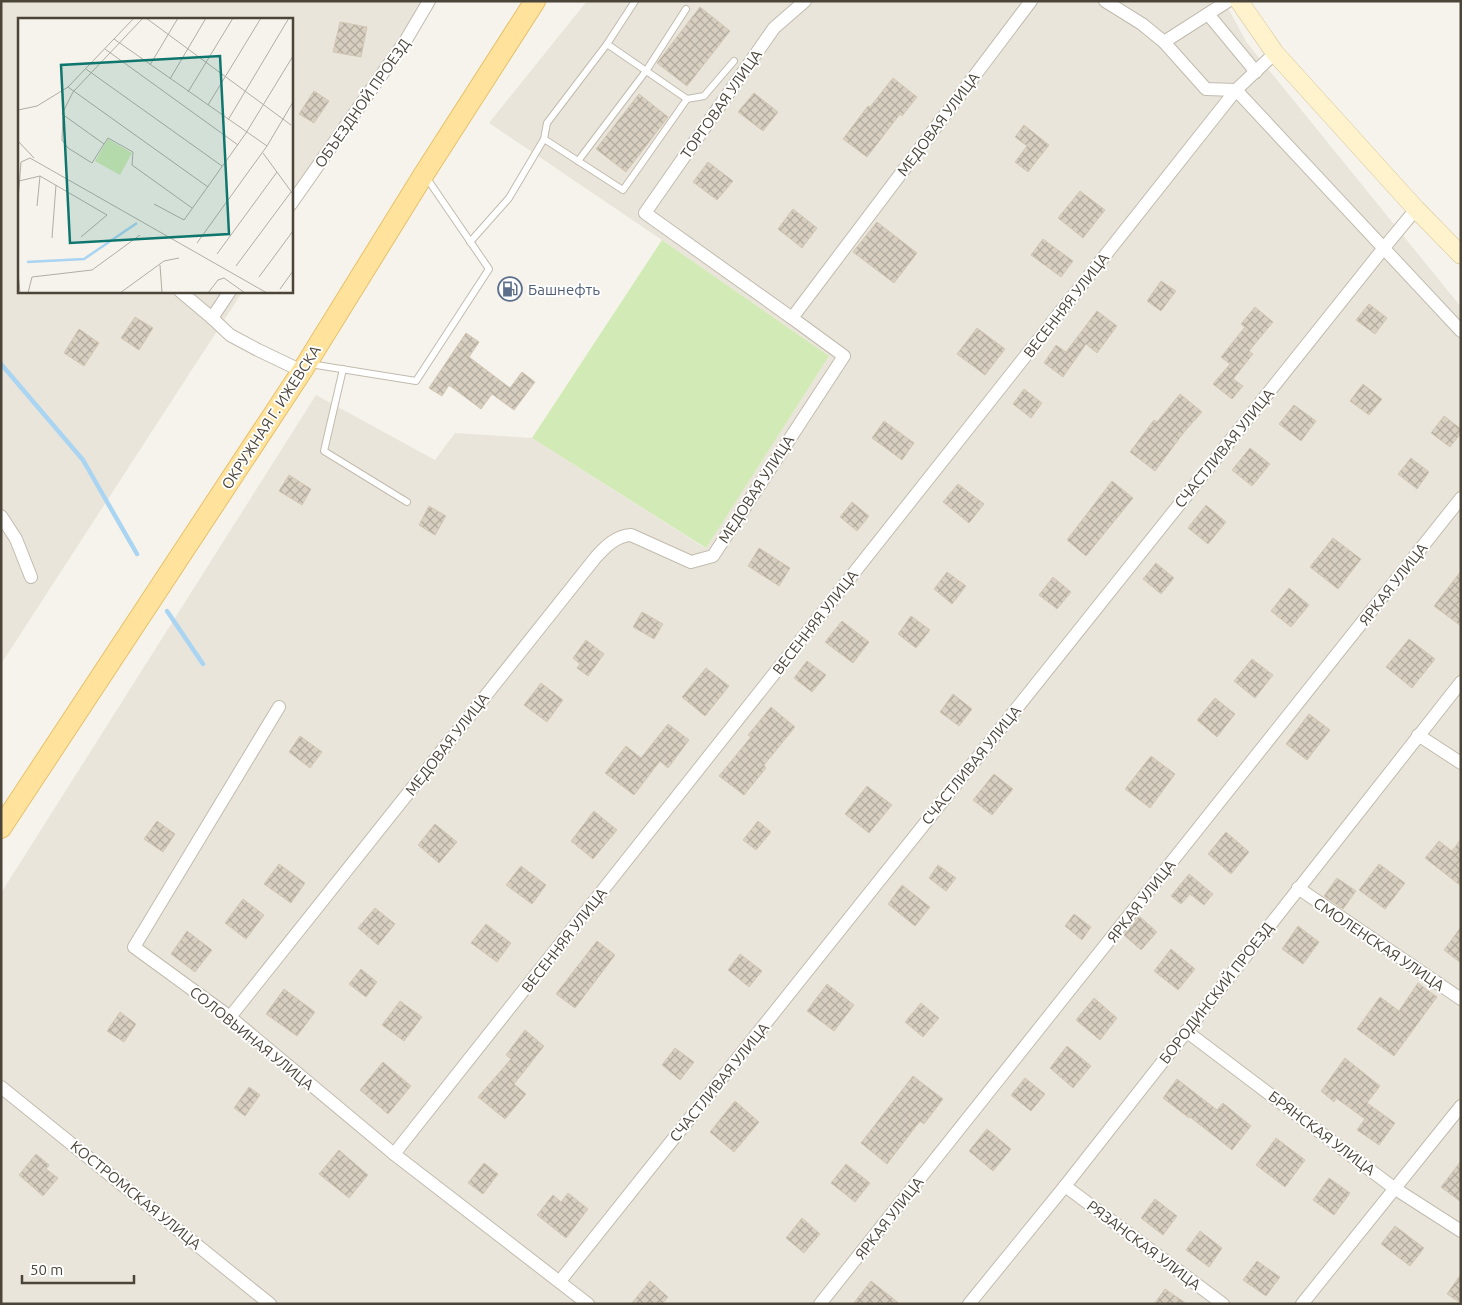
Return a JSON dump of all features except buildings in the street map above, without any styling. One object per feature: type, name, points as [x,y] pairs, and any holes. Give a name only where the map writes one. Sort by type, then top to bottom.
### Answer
[{"type":"main road","name":"ОКРУЖНАЯ Г. ИЖЕВСКА","points":[[1,828],[304,367],[424,174],[535,1]]},
{"type":"street","name":"ОБЪЕЗДНОЙ ПРОЕЗД","points":[[292,203],[406,40],[429,1]]},
{"type":"street","name":"ТОРГОВАЯ УЛИЦА","points":[[792,318],[645,213],[774,28],[805,1]]},
{"type":"street","name":"МЕДОВАЯ УЛИЦА","points":[[230,1017],[583,572],[607,545],[621,536],[631,535],[692,562],[713,556],[844,356],[792,318],[1031,1]]},
{"type":"street","points":[[1105,1],[1142,24],[1164,42],[1206,89],[1236,90],[1382,249],[1461,331]]},
{"type":"street","points":[[1164,42],[1228,1]]},
{"type":"street","points":[[1239,1],[1275,53],[1416,209],[1461,255]]},
{"type":"street","points":[[1208,14],[1256,72]]},
{"type":"street","name":"ВЕСЕННЯЯ УЛИЦА","points":[[394,1154],[1236,90],[1275,53]]},
{"type":"street","name":"СЧАСТЛИВАЯ УЛИЦА","points":[[560,1281],[1382,249],[1416,209]]},
{"type":"street","points":[[181,292],[230,335],[258,350],[304,367]]},
{"type":"street","points":[[212,318],[229,292]]},
{"type":"street","name":"ЯРКАЯ УЛИЦА","points":[[820,1304],[1461,498]]},
{"type":"street","points":[[1,516],[16,539],[31,576]]},
{"type":"street","name":"БОРОДИНСКИЙ ПРОЕЗД","points":[[969,1304],[1065,1186],[1461,682]]},
{"type":"street","name":"СОЛОВЬИНАЯ УЛИЦА","points":[[279,707],[134,947],[230,1017],[394,1154],[588,1304]]},
{"type":"street","points":[[1418,735],[1461,763]]},
{"type":"street","name":"СМОЛЕНСКАЯ УЛИЦА","points":[[1298,888],[1461,999]]},
{"type":"street","name":"БРЯНСКАЯ УЛИЦА","points":[[1186,1031],[1394,1188],[1461,1231]]},
{"type":"street","name":"КОСТРОМСКАЯ УЛИЦА","points":[[1,1087],[270,1304]]},
{"type":"street","points":[[1302,1304],[1461,1106]]},
{"type":"street","name":"РЯЗАНСКАЯ УЛИЦА","points":[[1065,1186],[1223,1304]]},
{"type":"lane","points":[[470,242],[509,198],[544,139],[547,124],[607,44],[635,1]]},
{"type":"lane","points":[[578,161],[646,71],[686,9]]},
{"type":"lane","points":[[607,44],[687,99],[704,96],[734,61]]},
{"type":"lane","points":[[544,139],[623,190],[687,99]]},
{"type":"lane","points":[[304,367],[343,369],[416,381],[489,269],[424,174]]},
{"type":"lane","points":[[343,369],[324,450],[407,502]]},
{"type":"shaded area","points":[[1,1],[431,1],[292,215],[292,18],[18,18],[18,292],[242,292],[1,664]]},
{"type":"shaded area","points":[[587,1],[1224,1],[1247,43],[1461,307],[1461,1304],[1,1304],[1,893],[316,395],[435,460],[455,433],[532,438],[705,548],[829,356],[489,123]]},
{"type":"green space","points":[[662,240],[829,356],[706,548],[532,438]]},
{"type":"waterway","points":[[1,364],[83,460],[137,554]]},
{"type":"waterway","points":[[167,611],[203,664]]},
{"type":"place","name":"Башнефть","points":[[510,289]]}]
